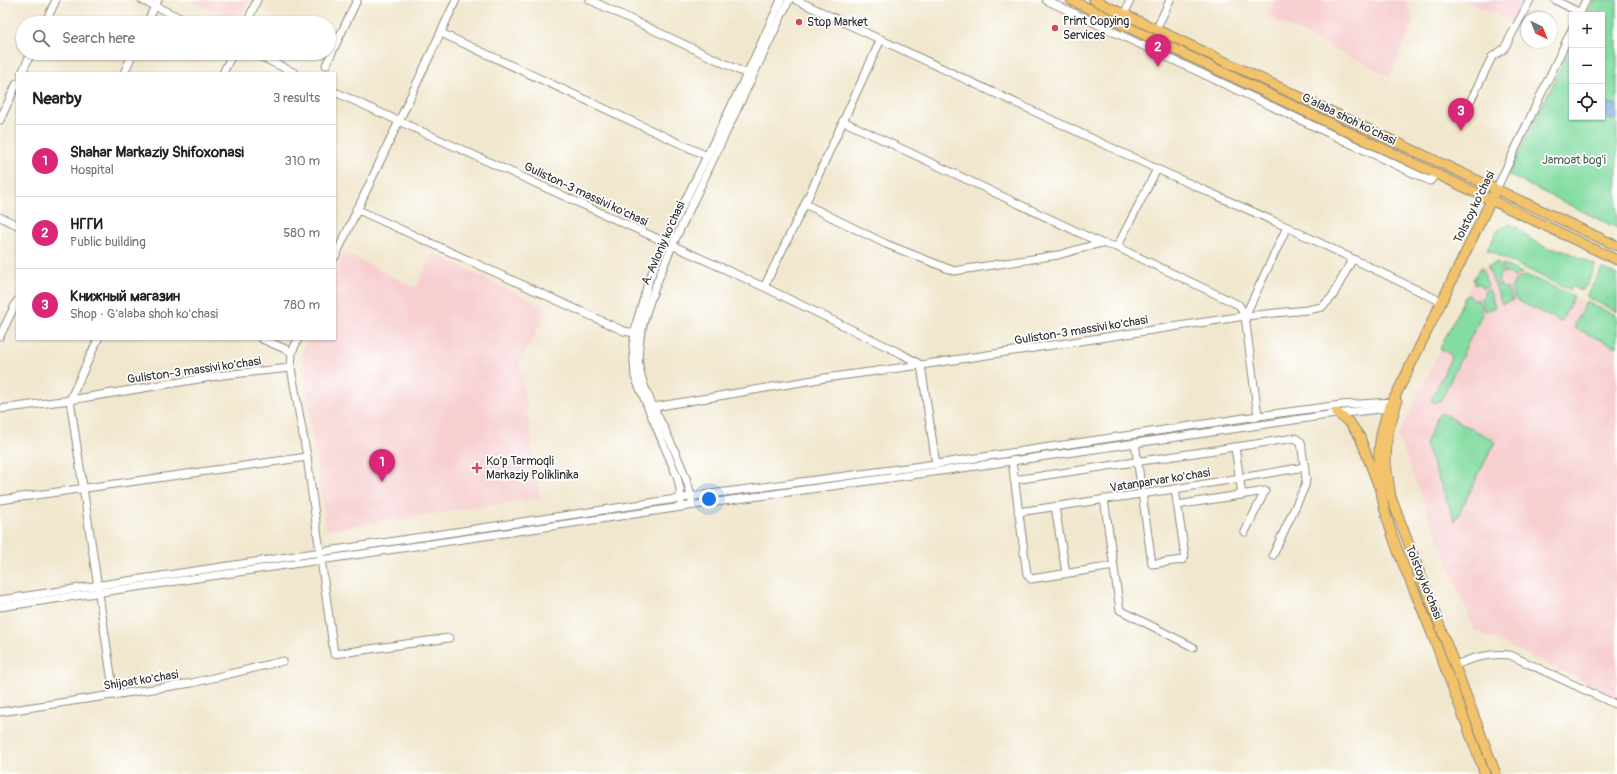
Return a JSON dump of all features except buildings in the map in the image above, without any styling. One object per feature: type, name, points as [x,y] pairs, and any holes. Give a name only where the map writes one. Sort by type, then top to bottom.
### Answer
[{"type":"main road","name":"G'alaba shoh ko'chasi","points":[[1071,0],[1617,260]]},
{"type":"main road","name":"G'alaba shoh ko'chasi","points":[[1094,0],[1617,246]]},
{"type":"main road","name":"Tolstoy ko'chasi","points":[[1485,774],[1388,525],[1381,492],[1378,456],[1380,434],[1393,403],[1496,190]]},
{"type":"main road","name":"Tolstoy ko'chasi","points":[[1393,403],[1387,437],[1386,464],[1391,497],[1456,665],[1496,774]]},
{"type":"main road","points":[[1337,413],[1350,423],[1360,437],[1381,492]]},
{"type":"street","points":[[48,16],[56,0]]},
{"type":"street","points":[[142,0],[157,3],[178,16]]},
{"type":"street","points":[[250,16],[257,0]]},
{"type":"street","points":[[336,45],[357,0]]},
{"type":"street","points":[[336,255],[356,209],[456,0]]},
{"type":"street","points":[[590,0],[747,74]]},
{"type":"street","name":"A. Avloniy ko'chasi","points":[[692,505],[691,497],[672,445],[644,386],[639,365],[639,347],[644,322],[668,244],[707,156],[781,0]]},
{"type":"street","name":"A. Avloniy ko'chasi","points":[[681,507],[677,476],[635,377],[633,345],[635,333],[650,280],[789,0]]},
{"type":"street","points":[[796,0],[1157,169],[1287,228],[1442,302]]},
{"type":"street","points":[[1046,0],[1430,181],[1436,174]]},
{"type":"street","points":[[1125,14],[1130,0]]},
{"type":"street","points":[[1156,30],[1170,0]]},
{"type":"street","points":[[1472,100],[1492,57],[1504,49],[1530,0]]},
{"type":"street","points":[[1555,0],[1576,12]]},
{"type":"street","points":[[1580,12],[1586,0]]},
{"type":"street","points":[[150,16],[157,3]]},
{"type":"street","points":[[441,33],[707,156]]},
{"type":"street","name":"Tolstoy ko'chasi","points":[[1496,190],[1569,35]]},
{"type":"street","points":[[764,287],[805,204],[881,39]]},
{"type":"street","points":[[1160,54],[1163,44]]},
{"type":"street","points":[[22,72],[28,60]]},
{"type":"street","points":[[124,72],[130,60]]},
{"type":"street","points":[[224,72],[230,60]]},
{"type":"street","points":[[268,60],[293,72]]},
{"type":"street","points":[[326,66],[329,60]]},
{"type":"street","points":[[0,120],[16,85]]},
{"type":"street","name":"Guliston-3 massivi ko'chasi","points":[[336,92],[764,287],[902,354],[921,365]]},
{"type":"street","points":[[844,121],[1101,243],[1117,247],[1239,305],[1245,316],[1258,416]]},
{"type":"street","points":[[1117,247],[1157,169]]},
{"type":"street","points":[[805,204],[886,244],[954,271],[1058,255],[1101,243]]},
{"type":"street","points":[[356,209],[624,331],[635,333]]},
{"type":"street","points":[[0,217],[16,225]]},
{"type":"street","points":[[1245,316],[1287,228]]},
{"type":"street","name":"Guliston-3 massivi ko'chasi","points":[[654,407],[825,378],[1245,316],[1307,310],[1322,307],[1332,297],[1352,260]]},
{"type":"street","points":[[0,336],[16,304]]},
{"type":"street","points":[[98,340],[70,400],[114,695]]},
{"type":"street","points":[[264,340],[292,352]]},
{"type":"street","points":[[298,340],[292,352],[292,368],[307,457],[334,654],[449,638]]},
{"type":"street","points":[[921,365],[936,464]]},
{"type":"street","name":"Guliston-3 massivi ko'chasi","points":[[0,409],[70,400],[222,375],[292,368]]},
{"type":"street","points":[[0,600],[321,561],[692,505],[1136,443],[1337,413],[1393,403]]},
{"type":"street","points":[[0,607],[320,552],[691,497],[936,464],[1258,416],[1341,405],[1393,403]]},
{"type":"street","points":[[1136,434],[1138,462],[1152,564],[1182,560],[1185,556],[1175,489]]},
{"type":"street","points":[[1014,480],[1295,438],[1301,442],[1306,479],[1273,555]]},
{"type":"street","points":[[1235,447],[1242,495]]},
{"type":"street","points":[[0,500],[307,457]]},
{"type":"street","points":[[1012,461],[1027,574],[1031,579],[1114,566]]},
{"type":"street","name":"Vatanparvar ko'chasi","points":[[1018,512],[1175,489],[1305,467]]},
{"type":"street","points":[[1177,505],[1265,491],[1245,532]]},
{"type":"street","points":[[1104,499],[1120,610],[1193,647]]},
{"type":"street","points":[[1055,507],[1066,573]]},
{"type":"street","points":[[1456,665],[1464,661],[1497,653],[1510,655],[1617,705]]},
{"type":"street","name":"Shijoat ko'chasi","points":[[0,712],[192,683],[283,662]]},
{"type":"shaded area","points":[[189,0],[249,0],[241,16],[223,16]]},
{"type":"shaded area","points":[[1275,0],[1405,0],[1414,22],[1390,76],[1267,16]]},
{"type":"shaded area","points":[[1464,0],[1528,0],[1516,24]]},
{"type":"shaded area","points":[[344,252],[416,288],[433,253],[547,308],[548,312],[520,361],[540,498],[326,530],[301,354],[307,340],[336,340],[336,271]]},
{"type":"shaded area","points":[[1498,262],[1617,316],[1617,697],[1474,630],[1398,436],[1479,269]]},
{"type":"green space","name":"Jamoat bog'i","points":[[1594,0],[1617,0],[1617,228],[1508,175],[1569,51],[1569,120],[1605,120],[1605,12],[1588,12]]},
{"type":"green space","points":[[1510,224],[1518,228],[1530,239],[1547,248],[1563,250],[1596,265],[1586,287],[1584,285],[1581,291],[1571,286],[1570,290],[1487,250],[1498,230]]},
{"type":"green space","points":[[1498,262],[1503,273],[1499,277],[1499,282],[1494,284],[1488,266]]},
{"type":"green space","points":[[1502,264],[1522,273],[1514,277],[1509,273],[1505,273]]},
{"type":"green space","points":[[1482,268],[1488,286],[1484,288],[1480,284],[1475,284],[1473,280],[1479,269]]},
{"type":"green space","points":[[1602,268],[1617,275],[1617,312],[1586,297]]},
{"type":"green space","points":[[1526,275],[1574,296],[1561,322],[1515,299],[1511,287],[1515,280]]},
{"type":"green space","points":[[1500,284],[1503,288],[1508,289],[1513,300],[1502,304],[1495,286]]},
{"type":"green space","points":[[1489,289],[1495,307],[1485,311],[1481,299],[1484,295],[1484,291]]},
{"type":"green space","points":[[1469,295],[1473,299],[1478,299],[1483,312],[1441,400],[1435,403],[1431,401],[1452,355],[1440,349],[1465,297]]},
{"type":"green space","points":[[1586,302],[1617,316],[1617,347],[1575,328],[1575,324]]},
{"type":"green space","points":[[1441,413],[1492,439],[1495,442],[1455,521],[1425,444],[1438,416]]},
{"type":"water","points":[[1609,103],[1617,105],[1617,118],[1613,120],[1608,119],[1605,116],[1605,106]]},
{"type":"place","name":"Stop Market","points":[[799,22]]},
{"type":"place","name":"Print Copying Services","points":[[1055,28]]},
{"type":"place","name":"НГГИ","points":[[1158,67]]},
{"type":"place","name":"Книжный магазин","points":[[1461,131]]},
{"type":"place","name":"Ko'p Tarmoqli Markaziy Poliklinika","points":[[477,468]]},
{"type":"place","name":"Shahar Markaziy Shifoxonasi","points":[[382,482]]}]
